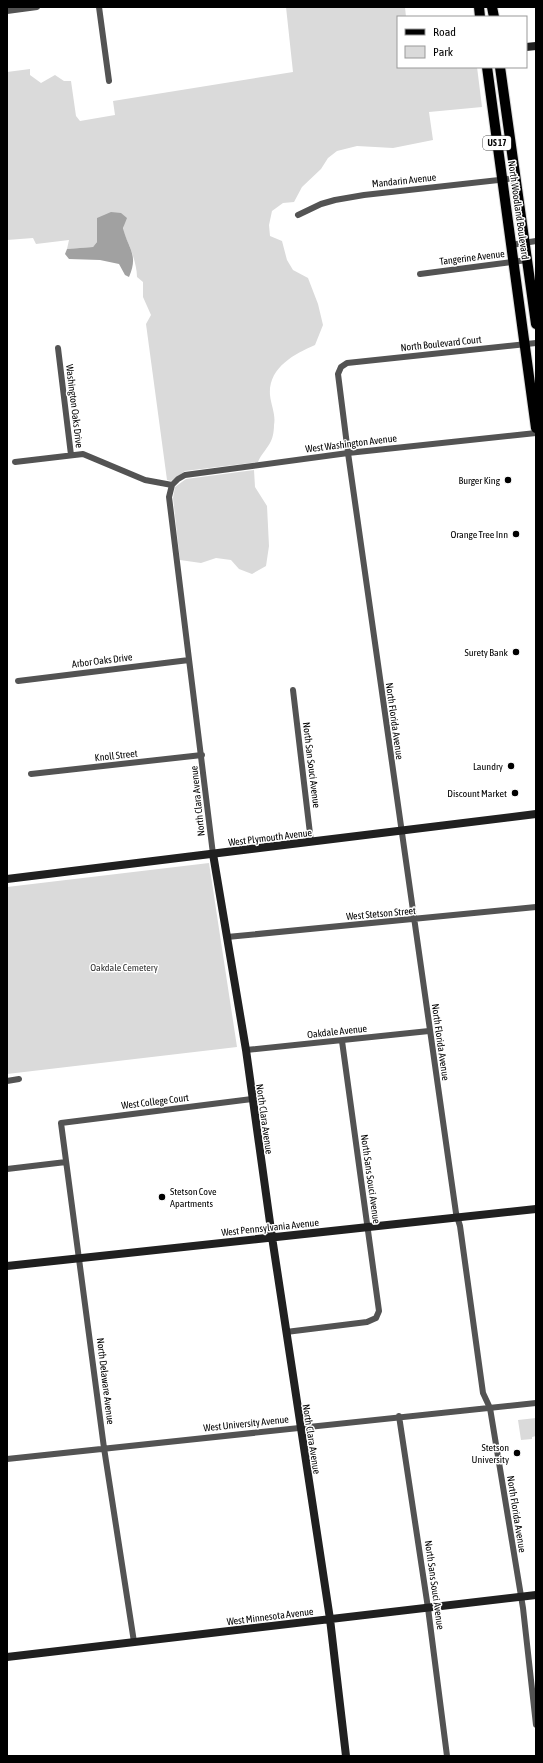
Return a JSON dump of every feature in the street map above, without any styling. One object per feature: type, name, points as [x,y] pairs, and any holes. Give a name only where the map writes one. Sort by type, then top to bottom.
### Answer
[{"type":"main road","name":"North Woodland Boulevard","points":[[487,68],[536,428]]},
{"type":"main road","name":"North Woodland Boulevard","points":[[500,68],[536,325]]},
{"type":"street","points":[[7,11],[37,7]]},
{"type":"street","points":[[99,7],[109,81]]},
{"type":"street","name":"Mandarin Avenue","points":[[298,215],[321,204],[364,195],[516,178]]},
{"type":"street","points":[[511,245],[536,241]]},
{"type":"street","name":"Tangerine Avenue","points":[[420,274],[527,260]]},
{"type":"street","points":[[523,328],[536,325]]},
{"type":"street","name":"North Boulevard Court","points":[[347,363],[536,343]]},
{"type":"street","name":"Washington Oaks Drive","points":[[58,348],[71,455],[83,454],[145,480],[172,485]]},
{"type":"street","name":"North Florida Avenue","points":[[347,363],[341,367],[338,374],[400,831],[483,1393],[490,1408],[523,1608],[536,1725]]},
{"type":"street","name":"West Washington Avenue","points":[[172,485],[185,475],[348,453],[536,433]]},
{"type":"street","points":[[15,462],[71,455]]},
{"type":"street","name":"North Clara Avenue","points":[[172,485],[169,497],[213,854],[246,1050],[300,1427],[330,1619],[346,1756]]},
{"type":"street","name":"Arbor Oaks Drive","points":[[18,681],[189,660]]},
{"type":"street","name":"North San Souci Avenue","points":[[293,690],[311,842]]},
{"type":"street","name":"Knoll Street","points":[[31,774],[202,755]]},
{"type":"street","name":"West Plymouth Avenue","points":[[7,879],[536,814]]},
{"type":"street","name":"West Stetson Street","points":[[227,937],[536,907]]},
{"type":"street","name":"Oakdale Avenue","points":[[246,1050],[429,1032]]},
{"type":"street","name":"North Sans Souci Avenue","points":[[286,1332],[367,1322],[376,1318],[380,1311],[342,1041]]},
{"type":"street","points":[[7,1081],[19,1079]]},
{"type":"street","name":"West College Court","points":[[61,1123],[252,1099]]},
{"type":"street","name":"North Delaware Avenue","points":[[61,1123],[80,1257],[104,1448],[134,1642]]},
{"type":"street","points":[[7,1169],[66,1162]]},
{"type":"street","name":"West Pennsylvania Avenue","points":[[7,1266],[536,1209]]},
{"type":"street","name":"West University Avenue","points":[[7,1459],[399,1416],[536,1403]]},
{"type":"street","name":"North Sans Souci Avenue","points":[[399,1416],[428,1608],[447,1756]]},
{"type":"street","name":"West Minnesota Avenue","points":[[7,1657],[536,1595]]},
{"type":"green space","points":[[286,7],[405,7],[406,16],[397,16],[397,68],[477,68],[482,107],[429,112],[433,140],[393,148],[357,146],[337,151],[328,158],[321,169],[302,187],[294,202],[283,203],[272,211],[269,225],[270,236],[282,241],[287,260],[293,270],[308,278],[318,304],[323,325],[315,345],[284,363],[273,377],[270,385],[270,395],[274,418],[272,439],[258,462],[185,471],[171,481],[167,480],[146,324],[151,315],[143,297],[143,282],[137,277],[133,256],[123,230],[124,223],[97,218],[97,242],[93,247],[67,249],[69,240],[36,244],[33,238],[7,240],[7,72],[30,69],[30,75],[41,83],[55,75],[64,81],[71,81],[76,116],[80,121],[115,115],[113,101],[293,72]]},
{"type":"green space","points":[[254,470],[255,487],[267,506],[269,546],[266,566],[252,574],[239,569],[231,560],[216,558],[201,563],[180,560],[173,498],[175,487],[186,479]]},
{"type":"green space","name":"Oakdale Cemetery","points":[[209,863],[237,1047],[7,1074],[7,887]]},
{"type":"green space","points":[[536,1418],[536,1436],[532,1437],[532,1439],[521,1440],[518,1420]]},
{"type":"shaded area","points":[[111,212],[121,213],[127,218],[123,228],[133,257],[132,269],[129,277],[125,275],[119,264],[100,260],[69,259],[65,254],[67,249],[93,247],[97,242],[97,218]]},
{"type":"place","name":"Burger King","points":[[508,480]]},
{"type":"place","name":"Orange Tree Inn","points":[[516,534]]},
{"type":"place","name":"Surety Bank","points":[[516,652]]},
{"type":"place","name":"Laundry","points":[[511,766]]},
{"type":"place","name":"Discount Market","points":[[515,793]]},
{"type":"place","name":"Stetson Cove Apartments","points":[[162,1197]]},
{"type":"place","name":"Stetson University","points":[[517,1453]]}]
